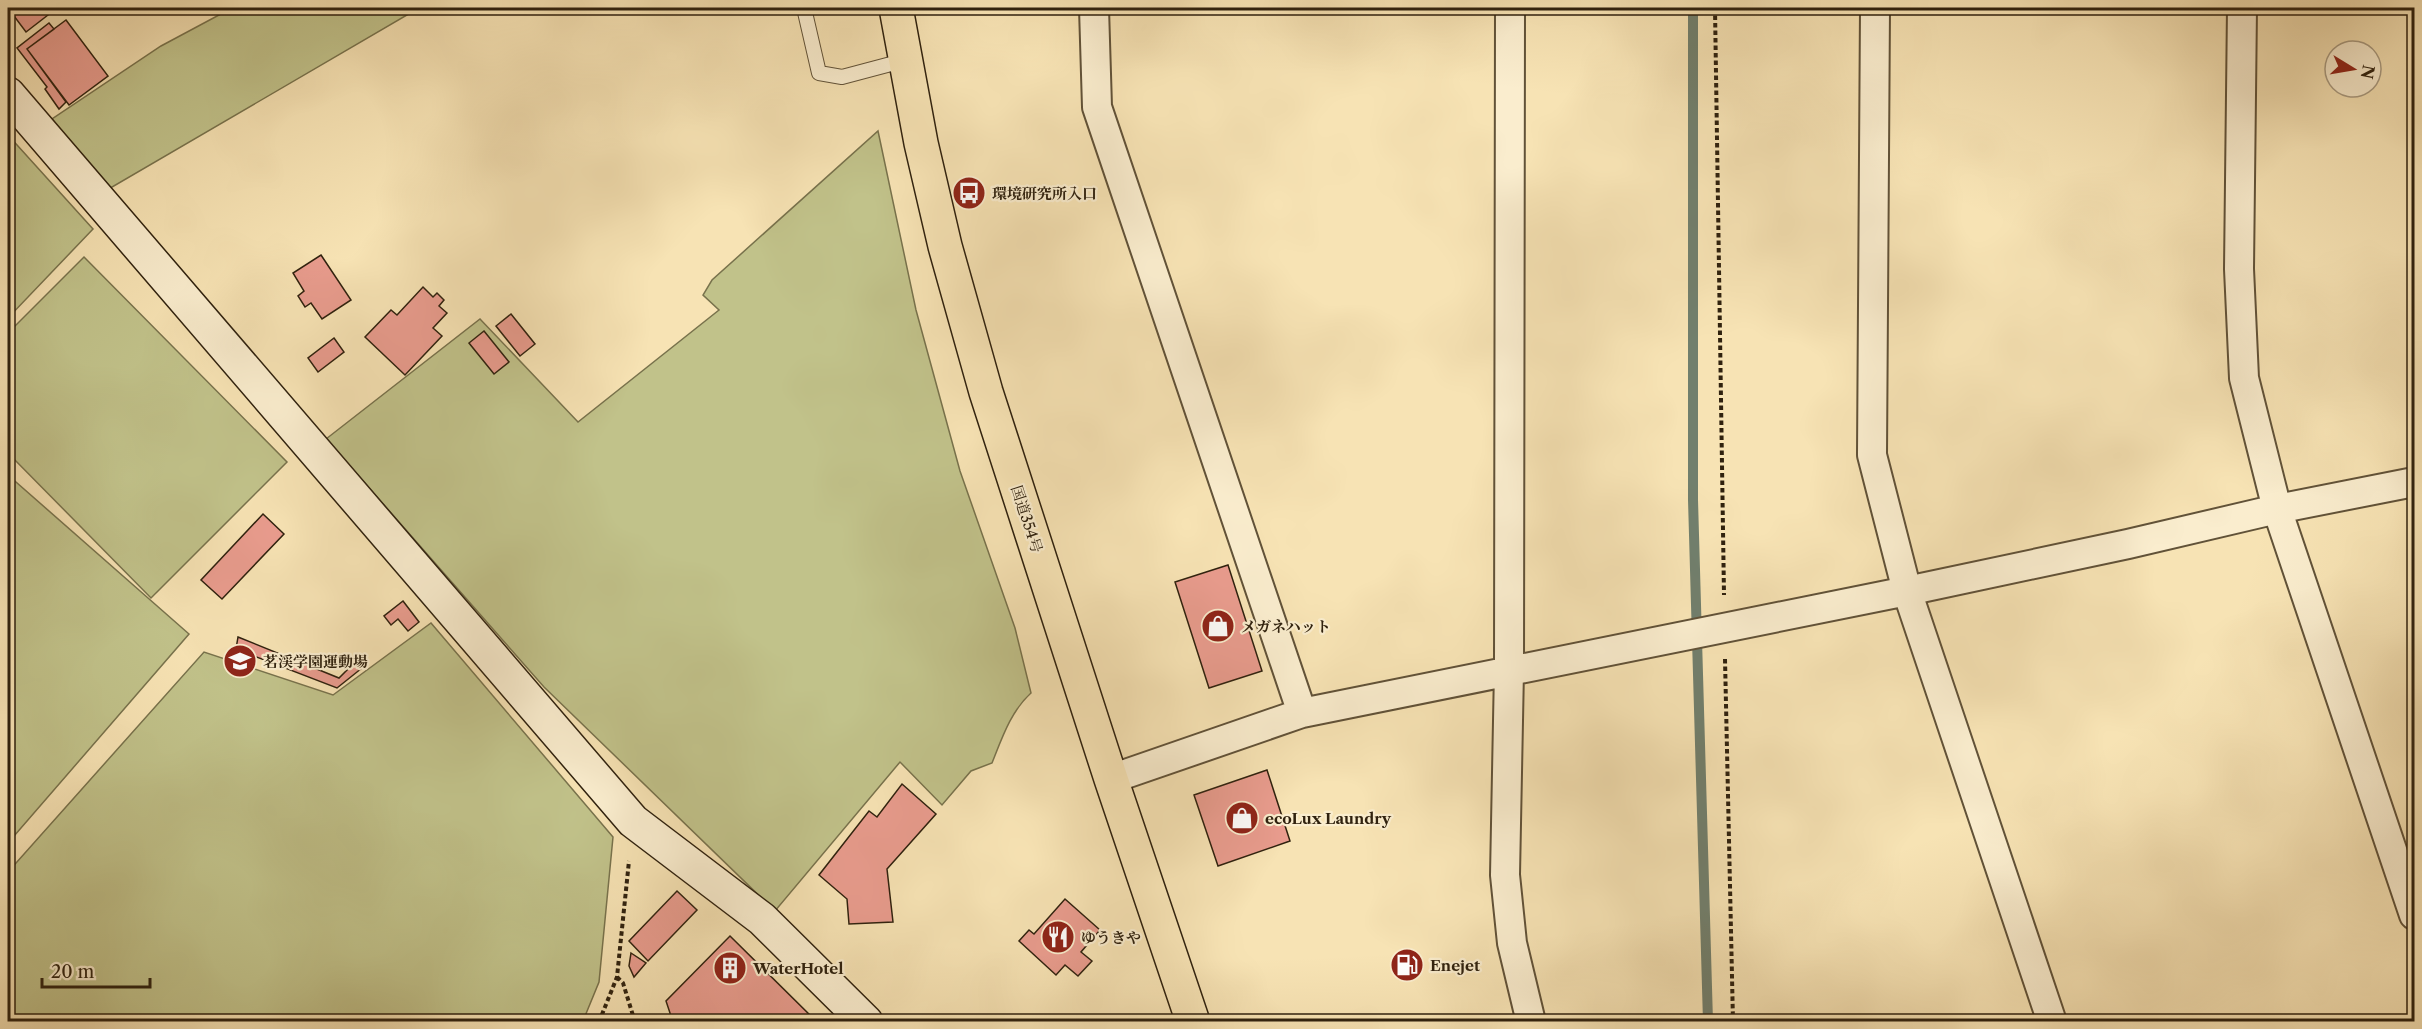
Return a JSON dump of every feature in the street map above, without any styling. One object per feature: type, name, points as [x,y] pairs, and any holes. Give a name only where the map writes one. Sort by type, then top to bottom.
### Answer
[{"type":"highway","name":"国道354号","points":[[896,8],[921,143],[945,246],[986,392],[1111,779],[1193,1022]]},
{"type":"street","points":[[1094,8],[1097,106],[1302,713]]},
{"type":"street","points":[[1510,8],[1509,670],[1505,874],[1512,943],[1531,1022]]},
{"type":"street","points":[[1875,8],[1872,455],[1907,591],[2052,1022]]},
{"type":"street","points":[[2242,8],[2239,269],[2244,378],[2277,510],[2415,915]]},
{"type":"street","points":[[8,94],[633,821],[762,919],[866,1022]]},
{"type":"street","points":[[1111,779],[1302,713],[1907,591],[2415,482]]},
{"type":"lane","points":[[804,8],[819,73],[842,77],[906,60]]},
{"type":"path","points":[[1715,8],[1724,627],[1733,1022]]},
{"type":"path","points":[[599,1022],[617,977],[633,821]]},
{"type":"path","points":[[617,977],[623,983],[635,1022]]},
{"type":"green space","points":[[232,8],[419,8],[107,190],[52,119],[161,46]]},
{"type":"green space","points":[[878,131],[916,310],[960,471],[1015,628],[1031,693],[1013,716],[992,763],[971,771],[942,805],[900,762],[775,911],[544,687],[326,439],[480,319],[578,422],[719,310],[703,295],[712,280]]},
{"type":"green space","points":[[8,135],[93,229],[8,318]]},
{"type":"green space","points":[[84,257],[287,462],[151,598],[8,453],[8,333]]},
{"type":"green space","points":[[8,475],[189,634],[8,843]]},
{"type":"green space","points":[[431,623],[613,837],[599,982],[583,1021],[8,1021],[8,872],[204,652],[333,695]]},
{"type":"building","points":[[8,8],[57,8],[26,32]]},
{"type":"building","points":[[66,20],[108,76],[69,105],[27,49]]},
{"type":"building","points":[[49,23],[54,29],[27,49],[66,102],[59,109],[45,89],[47,87],[17,48]]},
{"type":"building","points":[[321,255],[351,300],[322,319],[311,303],[305,307],[298,296],[304,291],[293,273]]},
{"type":"building","points":[[423,287],[433,297],[437,293],[444,300],[439,306],[447,313],[433,328],[442,336],[405,375],[365,337],[391,310],[397,315]]},
{"type":"building","points":[[511,314],[535,344],[520,356],[496,326]]},
{"type":"building","points":[[484,331],[509,362],[494,374],[469,343]]},
{"type":"building","points":[[334,338],[344,352],[318,372],[308,358]]},
{"type":"building","points":[[263,514],[284,534],[222,599],[201,580]]},
{"type":"building","name":"メガネハット","points":[[1228,565],[1262,671],[1209,688],[1175,582]]},
{"type":"building","points":[[403,601],[419,622],[408,631],[398,619],[391,625],[384,616]]},
{"type":"building","points":[[238,637],[339,678],[356,661],[362,668],[337,688],[236,649]]},
{"type":"building","name":"ecoLux Laundry","points":[[1267,770],[1290,841],[1218,866],[1194,795]]},
{"type":"building","points":[[902,784],[936,814],[887,869],[893,922],[849,924],[847,899],[819,875],[869,811],[877,817]]},
{"type":"building","points":[[677,891],[697,910],[648,961],[629,941]]},
{"type":"building","name":"ゆうきや","points":[[1065,899],[1100,930],[1081,952],[1092,961],[1078,976],[1065,965],[1056,975],[1019,941],[1029,930],[1034,934]]},
{"type":"building","name":"WaterHotel","points":[[730,936],[817,1022],[673,1022],[666,1001]]},
{"type":"building","points":[[631,953],[646,963],[634,977],[629,966]]},
{"type":"waterway","points":[[1693,8],[1693,500],[1708,1022]]},
{"type":"place","name":"環境研究所入口","points":[[969,193]]},
{"type":"place","name":"メガネハット","points":[[1218,626]]},
{"type":"place","name":"茗渓学園運動場","points":[[240,661]]},
{"type":"place","name":"ecoLux Laundry","points":[[1242,818]]},
{"type":"place","name":"ゆうきや","points":[[1058,937]]},
{"type":"place","name":"Enejet","points":[[1407,965]]},
{"type":"place","name":"WaterHotel","points":[[730,968]]}]
